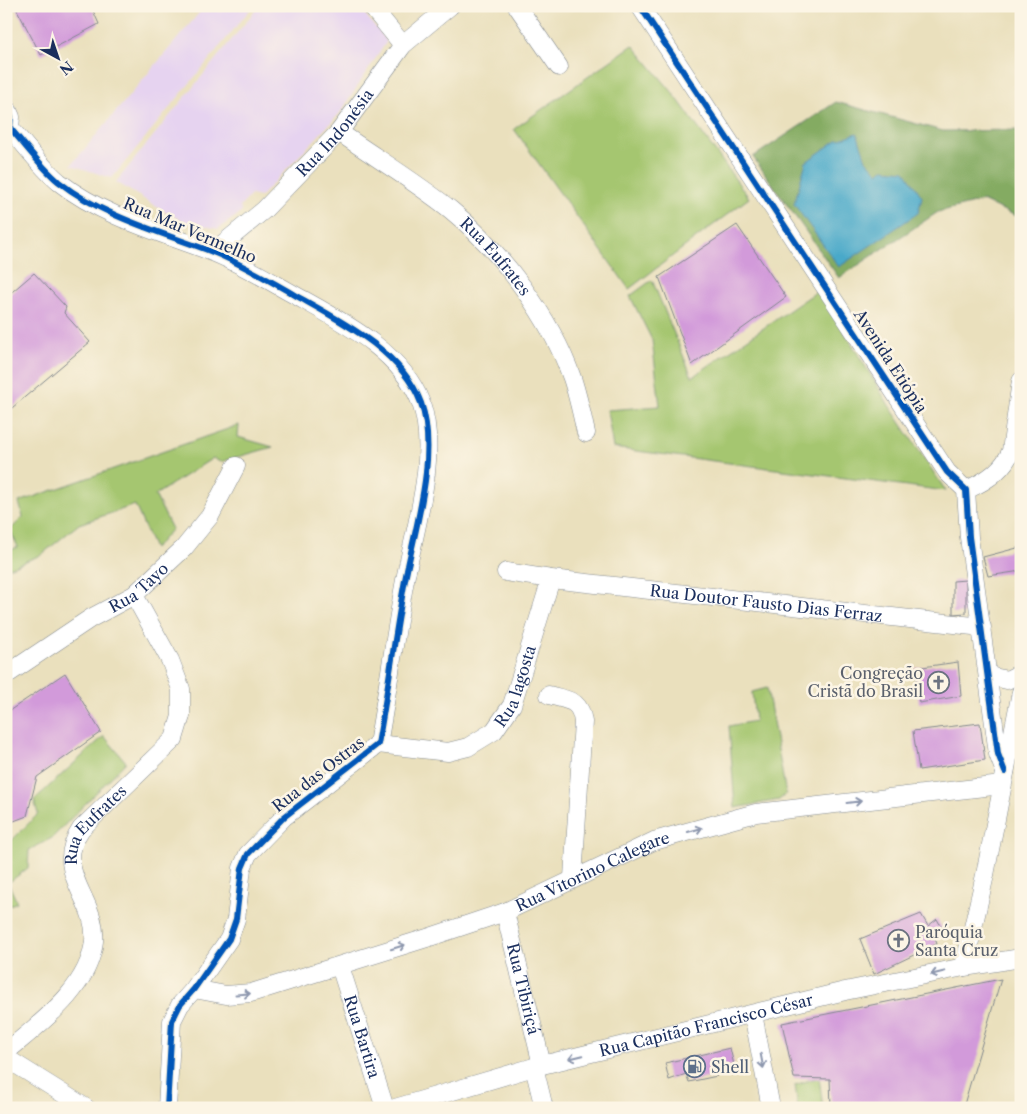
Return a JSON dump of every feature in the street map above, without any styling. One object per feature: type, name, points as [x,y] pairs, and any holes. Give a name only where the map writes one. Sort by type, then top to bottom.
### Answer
[{"type":"street","points":[[371,6],[403,45]]},
{"type":"street","name":"Rua Indonésia","points":[[213,252],[264,210],[339,132],[403,45],[450,6]]},
{"type":"street","points":[[518,6],[559,67]]},
{"type":"street","name":"Avenida Etiópia","points":[[640,6],[947,472],[966,490]]},
{"type":"street","name":"Rua Mar Vermelho","points":[[6,106],[10,116],[8,132],[52,175],[77,194],[121,216],[213,252],[265,278],[363,336],[388,357],[408,379]]},
{"type":"street","name":"Rua Eufrates","points":[[339,132],[451,210],[484,240],[531,300],[559,346],[572,379],[586,434]]},
{"type":"street","name":"Rua das Ostras","points":[[167,1108],[172,1021],[180,1005],[194,989],[229,939],[236,919],[242,868],[248,854],[284,817],[378,744],[405,580],[424,493],[428,433],[421,403],[408,379]]},
{"type":"street","points":[[1004,778],[998,754],[990,676],[969,537],[966,490],[983,483],[996,473],[1016,450],[1021,381]]},
{"type":"street","name":"Rua Tayo","points":[[6,675],[91,618],[134,595],[184,548],[210,516],[236,466]]},
{"type":"street","name":"Rua Doutor Fausto Dias Ferraz","points":[[506,572],[551,579],[982,627]]},
{"type":"street","name":"Rua lagosta","points":[[378,744],[448,752],[468,747],[494,731],[512,705],[551,579]]},
{"type":"street","name":"Rua Eufrates","points":[[6,1052],[48,1017],[74,988],[88,964],[94,940],[91,920],[69,862],[72,842],[81,829],[174,739],[181,716],[181,689],[170,660],[134,595]]},
{"type":"street","points":[[990,676],[1007,680],[1021,673]]},
{"type":"street","points":[[964,967],[985,875],[1021,692]]},
{"type":"street","points":[[549,695],[576,703],[582,710],[583,722],[573,878]]},
{"type":"street","name":"Rua Vitorino Calegare","points":[[194,989],[226,995],[251,993],[340,966],[505,912],[654,841],[756,813],[1004,778]]},
{"type":"street","name":"Rua Tibiriçá","points":[[505,912],[538,1066],[544,1108]]},
{"type":"street","name":"Rua Capitão Francisco César","points":[[395,1108],[538,1066],[753,1014],[964,967],[1021,958]]},
{"type":"street","name":"Rua Bartira","points":[[340,966],[385,1108]]},
{"type":"street","points":[[753,1014],[771,1108]]},
{"type":"street","points":[[6,1058],[86,1108]]},
{"type":"shaded area","points":[[205,6],[253,6],[112,178],[71,165]]},
{"type":"shaded area","points":[[259,6],[358,6],[387,41],[340,113],[260,197],[251,195],[240,207],[242,212],[218,229],[186,222],[167,213],[116,182]]},
{"type":"green space","points":[[633,45],[673,93],[749,198],[629,289],[514,129]]},
{"type":"green space","points":[[836,102],[943,131],[1021,130],[1021,218],[982,201],[938,212],[839,278],[753,157]]},
{"type":"green space","points":[[652,280],[692,377],[819,290],[890,407],[946,491],[613,448],[607,410],[660,406],[652,340],[630,296]]},
{"type":"green space","points":[[239,425],[238,437],[273,447],[220,462],[213,458],[155,495],[172,529],[154,549],[135,505],[79,524],[41,555],[6,569],[6,552],[18,547],[10,530],[23,517],[19,502]]},
{"type":"green space","points":[[767,688],[786,794],[779,800],[735,808],[729,726],[755,721],[752,692]]},
{"type":"green space","points":[[104,736],[126,762],[52,838],[29,850],[28,868],[8,883],[17,902],[6,907],[6,846],[38,814],[34,800]]},
{"type":"green space","points":[[819,1077],[823,1108],[798,1108],[795,1085]]},
{"type":"water","points":[[857,133],[866,160],[878,173],[883,169],[905,171],[922,197],[918,213],[839,267],[794,204],[806,162],[837,140]]},
{"type":"building","points":[[15,6],[91,6],[99,24],[41,55]]},
{"type":"building","points":[[737,225],[786,297],[692,365],[659,277]]},
{"type":"building","points":[[34,273],[66,307],[64,313],[90,342],[6,413],[6,297]]},
{"type":"building","points":[[1021,547],[1021,571],[988,576],[983,557]]},
{"type":"building","points":[[966,580],[966,613],[953,614],[953,581]]},
{"type":"building","name":"Congreção Cristã do Brasil","points":[[958,662],[961,696],[919,703],[915,668]]},
{"type":"building","points":[[65,673],[101,732],[37,777],[27,816],[6,824],[6,713]]},
{"type":"building","points":[[980,723],[985,760],[919,770],[913,731]]},
{"type":"building","name":"Paróquia Santa Cruz","points":[[921,914],[928,926],[937,919],[942,928],[933,933],[937,944],[874,974],[860,939]]},
{"type":"building","points":[[1001,979],[963,1108],[831,1108],[830,1079],[794,1078],[782,1023]]},
{"type":"building","name":"Shell","points":[[730,1048],[734,1065],[715,1068],[717,1076],[689,1082],[686,1074],[669,1080],[665,1063]]},
{"type":"cycle path","points":[[640,6],[947,472],[966,490],[969,537],[998,754],[1005,772]]},
{"type":"cycle path","points":[[6,106],[11,117],[10,128],[46,170],[76,194],[112,214],[231,260],[330,315],[367,338],[399,367],[412,384],[421,403],[426,423],[428,445],[423,491],[405,580],[378,744],[284,817],[248,854],[242,868],[236,919],[229,939],[194,989],[180,1005],[172,1021],[167,1108]]},
{"type":"place","name":"Congreção Cristã do Brasil","points":[[939,682]]},
{"type":"place","name":"Paróquia Santa Cruz","points":[[899,941]]},
{"type":"place","name":"Shell","points":[[695,1067]]}]
